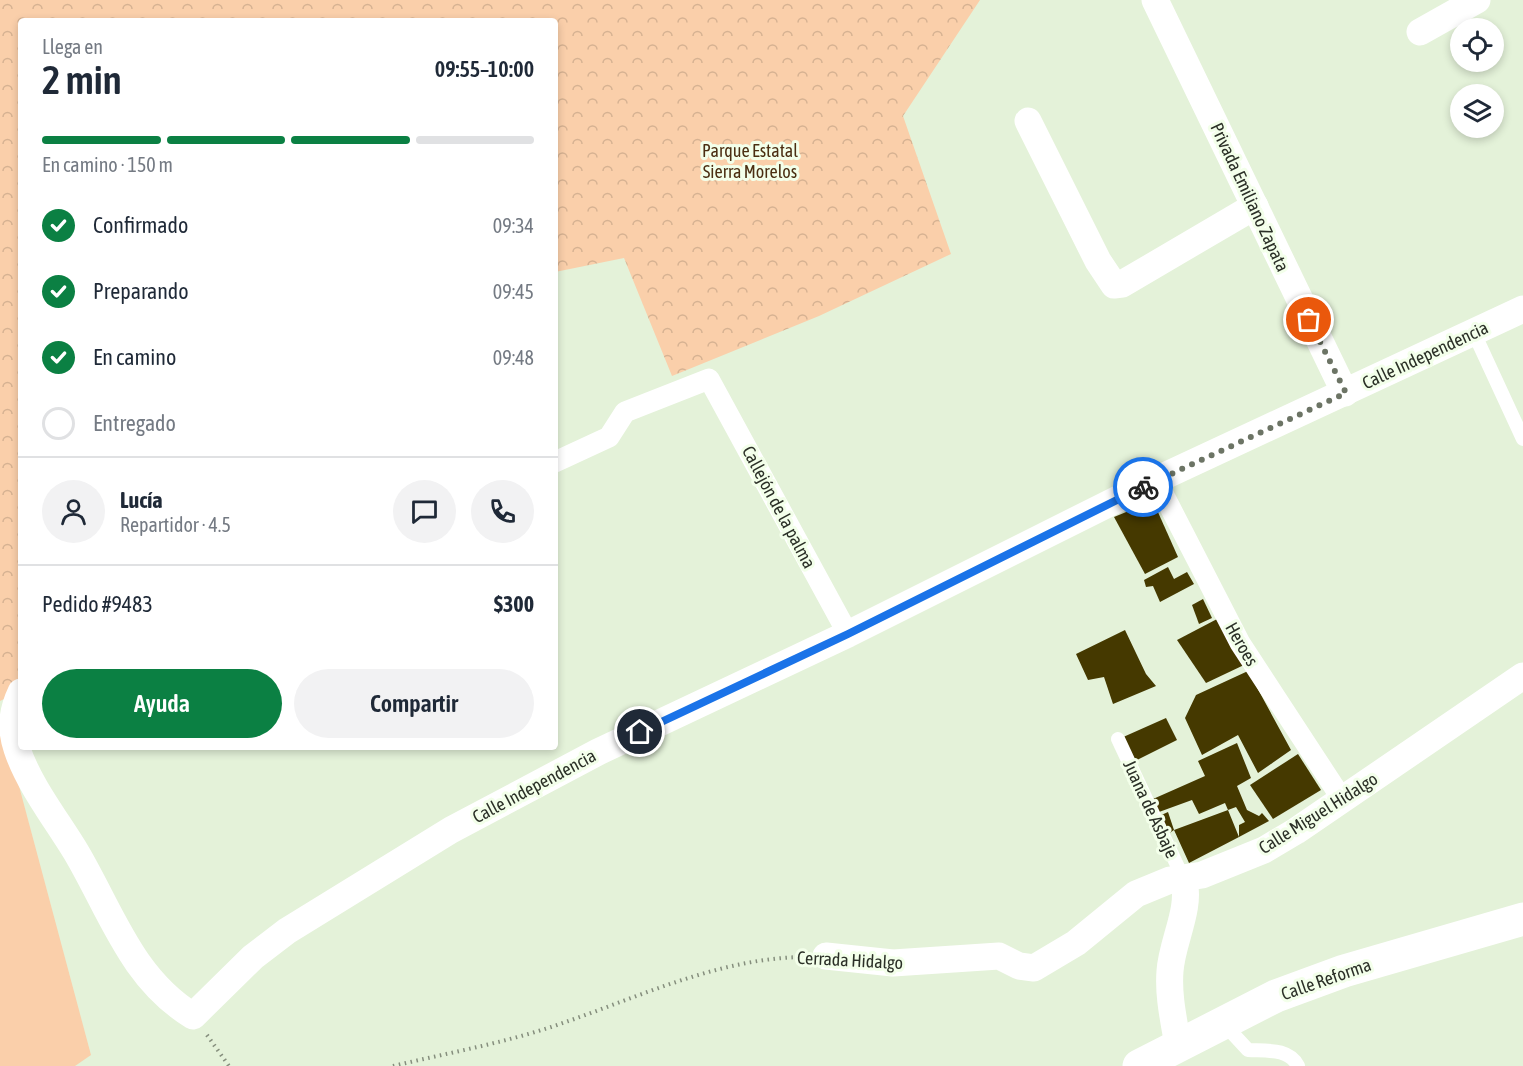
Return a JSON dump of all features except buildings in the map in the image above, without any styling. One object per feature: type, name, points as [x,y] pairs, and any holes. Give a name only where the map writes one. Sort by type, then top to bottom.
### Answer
[{"type":"street","name":"Privada Emiliano Zapata","points":[[1155,0],[1346,393]]},
{"type":"street","points":[[1420,32],[1477,0]]},
{"type":"street","points":[[1028,121],[1098,261],[1114,285],[1122,284],[1255,206]]},
{"type":"street","name":"Calle Independencia","points":[[193,1016],[253,957],[287,931],[451,830],[598,752],[848,634],[1156,480],[1523,309]]},
{"type":"street","name":"Callejón de la palma","points":[[558,461],[609,437],[625,412],[704,379],[711,381],[848,634]]},
{"type":"street","name":"Heroes","points":[[1156,480],[1240,643],[1342,799]]},
{"type":"street","name":"Calle Miguel Hidalgo","points":[[1185,889],[1202,875],[1264,850],[1523,676]]},
{"type":"street","points":[[18,698],[13,708],[12,727],[17,749],[29,774],[78,855],[110,918],[139,966],[166,998],[193,1016]]},
{"type":"street","name":"Cerrada Hidalgo","points":[[826,956],[893,963],[999,956],[1020,966],[1034,968],[1076,943],[1136,894],[1170,880],[1185,889]]},
{"type":"street","points":[[1178,1046],[1172,1012],[1170,969],[1185,889]]},
{"type":"street","name":"Calle Reforma","points":[[1139,1066],[1276,996],[1344,971],[1523,919]]},
{"type":"lane","points":[[1473,333],[1523,439]]},
{"type":"lane","name":"Juana de Asbaje","points":[[1118,739],[1185,889]]},
{"type":"lane","points":[[1222,1022],[1248,1050],[1283,1052],[1295,1059],[1298,1066]]},
{"type":"path","name":"Cerrada Hidalgo","points":[[393,1066],[555,1026],[716,969],[772,958],[826,956]]},
{"type":"path","points":[[193,1016],[229,1066]]},
{"type":"green space","name":"Parque Estatal Sierra Morelos","points":[[0,0],[980,0],[903,116],[951,254],[819,316],[672,376],[624,258],[558,271],[558,18],[18,18],[18,692],[0,701]]},
{"type":"green space","points":[[0,715],[91,1055],[75,1066],[0,1066]]},
{"type":"way so far","points":[[1143,487],[1346,393],[1309,320]]},
{"type":"route","points":[[640,732],[848,634],[1143,487]]}]
